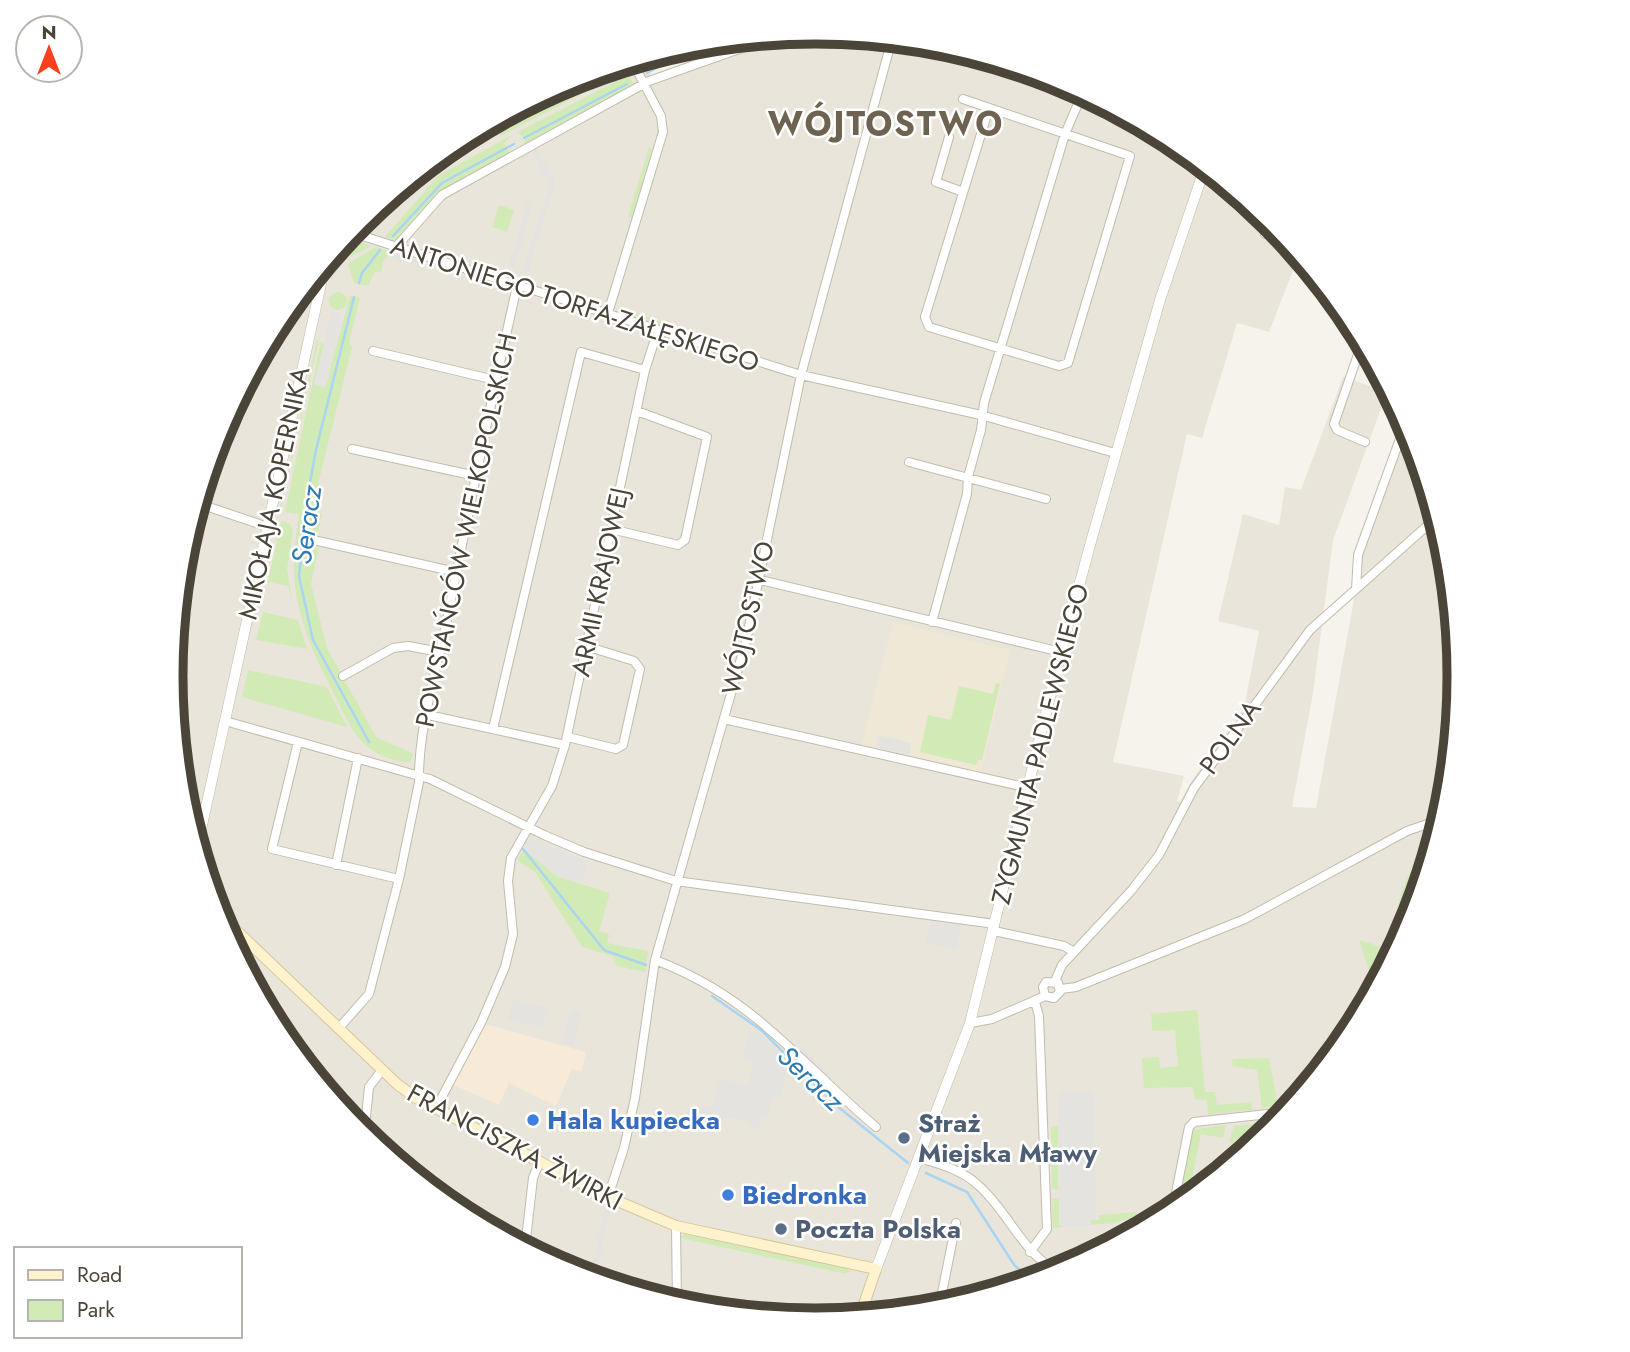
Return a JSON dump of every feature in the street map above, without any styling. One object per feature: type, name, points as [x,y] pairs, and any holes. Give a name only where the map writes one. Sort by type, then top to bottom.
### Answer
[{"type":"main road","name":"FRANCISZKA ŻWIRKI","points":[[237,931],[382,1070],[435,1110],[608,1197],[676,1226],[876,1269]]},
{"type":"main road","name":"ZYGMUNTA PADLEWSKIEGO","points":[[863,1306],[876,1269]]},
{"type":"street","points":[[396,247],[442,195],[644,84],[743,48]]},
{"type":"street","name":"WÓJTOSTWO","points":[[608,1197],[624,1148],[635,1098],[655,960],[760,580],[801,375],[890,48]]},
{"type":"street","points":[[608,313],[663,132],[661,116],[636,69]]},
{"type":"street","points":[[963,99],[1130,156],[1068,363],[1059,366],[929,327],[925,317],[989,108]]},
{"type":"street","points":[[932,622],[967,494],[968,477],[981,430],[981,415],[1000,347],[1065,134],[1079,102]]},
{"type":"street","points":[[949,137],[936,182],[963,192]]},
{"type":"street","name":"ZYGMUNTA PADLEWSKIEGO","points":[[876,1269],[970,1023],[1061,652],[1115,453],[1160,300],[1202,176]]},
{"type":"street","name":"ANTONIEGO TORFA-ZAŁĘSKIEGO","points":[[362,236],[801,375],[981,415],[1115,453]]},
{"type":"street","name":"MIKOŁAJA KOPERNIKA","points":[[201,828],[322,281]]},
{"type":"street","name":"POWSTAŃCÓW WIELKOPOLSKICH","points":[[339,1028],[369,995],[399,879],[419,775],[416,771],[475,476],[517,286]]},
{"type":"street","name":"ARMII KRAJOWEJ","points":[[435,1110],[481,1023],[512,945],[508,868],[527,827],[552,786],[566,741],[645,370],[659,330]]},
{"type":"street","points":[[373,351],[495,380]]},
{"type":"street","points":[[493,729],[581,352],[645,370]]},
{"type":"street","points":[[1359,353],[1334,424],[1337,430],[1365,442]]},
{"type":"street","points":[[611,530],[678,545],[685,540],[688,528],[707,437],[638,411]]},
{"type":"street","points":[[1356,589],[1358,555],[1400,438]]},
{"type":"street","points":[[352,449],[475,476]]},
{"type":"street","points":[[909,462],[1046,499]]},
{"type":"street","points":[[206,506],[268,527]]},
{"type":"street","name":"POLNA","points":[[1045,996],[1044,984],[1058,985],[1062,965],[1131,891],[1159,855],[1194,788],[1310,629],[1429,525]]},
{"type":"street","points":[[309,539],[456,572]]},
{"type":"street","points":[[760,580],[1061,652]]},
{"type":"street","points":[[343,676],[393,648],[408,646],[440,652]]},
{"type":"street","points":[[428,715],[615,750],[623,746],[640,669],[634,661],[586,646]]},
{"type":"street","points":[[723,719],[1029,788]]},
{"type":"street","points":[[225,721],[419,775],[584,852],[676,881],[994,927],[1064,946],[1074,952]]},
{"type":"street","points":[[298,742],[272,849],[399,879]]},
{"type":"street","points":[[336,865],[358,758]]},
{"type":"street","points":[[970,1023],[992,1020],[1045,996],[1054,998],[1058,985],[1076,986],[1245,919],[1407,831],[1430,823]]},
{"type":"street","points":[[655,960],[738,1001],[767,1024],[876,1128]]},
{"type":"street","points":[[1030,1252],[1047,1229],[1039,1016],[1035,1002]]},
{"type":"street","points":[[366,1120],[369,1087],[382,1070]]},
{"type":"street","points":[[1176,1195],[1189,1127],[1194,1122],[1271,1114]]},
{"type":"street","points":[[919,1158],[955,1170],[979,1185],[1030,1252],[1047,1264]]},
{"type":"street","points":[[526,1238],[533,1178],[539,1163]]},
{"type":"street","points":[[942,1295],[956,1223]]},
{"type":"street","points":[[676,1226],[677,1293]]},
{"type":"shaded area","points":[[774,45],[856,45],[898,49],[979,65],[1018,77],[1095,109],[1166,150],[1232,201],[1295,265],[1269,332],[1237,323],[1202,438],[1187,434],[1113,762],[1184,776],[1177,801],[1180,802],[1192,780],[1244,708],[1259,631],[1218,621],[1243,514],[1279,525],[1285,487],[1301,490],[1343,377],[1378,389],[1384,400],[1333,540],[1313,693],[1292,807],[1316,808],[1363,550],[1402,442],[1426,512],[1442,593],[1446,635],[1446,717],[1442,759],[1426,840],[1414,879],[1382,956],[1363,992],[1317,1061],[1290,1093],[1262,1123],[1200,1178],[1131,1224],[1095,1243],[1018,1275],[979,1287],[898,1303],[856,1307],[774,1307],[732,1303],[651,1287],[612,1275],[535,1243],[499,1224],[430,1178],[398,1151],[368,1123],[313,1061],[267,992],[248,956],[216,879],[204,840],[188,759],[184,717],[184,635],[188,593],[204,512],[216,473],[248,396],[267,360],[313,291],[340,259],[368,229],[430,174],[499,128],[573,92],[647,66],[652,76],[717,52]]},
{"type":"shaded area","points":[[537,149],[553,178],[554,188],[528,273],[522,271],[549,188],[532,152]]},
{"type":"shaded area","points":[[528,201],[533,203],[514,268],[509,266]]},
{"type":"shaded area","points":[[393,252],[431,264],[429,269],[391,257]]},
{"type":"shaded area","points":[[332,311],[343,314],[326,387],[314,384]]},
{"type":"shaded area","points":[[893,622],[1010,650],[981,773],[861,746]]},
{"type":"shaded area","points":[[878,735],[911,743],[909,755],[876,748]]},
{"type":"shaded area","points":[[534,839],[588,861],[583,883],[556,876],[524,849],[526,842]]},
{"type":"shaded area","points":[[930,920],[961,924],[957,949],[926,943]]},
{"type":"shaded area","points":[[512,1000],[548,1008],[543,1028],[508,1019]]},
{"type":"shaded area","points":[[571,1011],[581,1013],[574,1046],[562,1043]]},
{"type":"shaded area","points":[[481,1023],[586,1052],[582,1071],[572,1069],[556,1106],[509,1083],[499,1105],[449,1083]]},
{"type":"shaded area","points":[[748,1031],[760,1033],[788,1062],[781,1098],[773,1097],[769,1116],[760,1119],[762,1129],[745,1124],[745,1120],[727,1117],[719,1122],[687,1117],[689,1106],[713,1106],[718,1079],[748,1084],[753,1061],[743,1060]]},
{"type":"shaded area","points":[[802,1046],[832,1077],[828,1081],[798,1050]]},
{"type":"shaded area","points":[[1058,1092],[1094,1092],[1096,1220],[1091,1220],[1091,1225],[1085,1227],[1060,1225]]},
{"type":"shaded area","points":[[610,1210],[599,1262],[593,1265],[604,1211]]},
{"type":"green space","points":[[618,75],[501,136],[499,128],[535,109]]},
{"type":"green space","points":[[628,75],[636,87],[524,147],[525,139],[518,132]]},
{"type":"green space","points":[[512,135],[504,143],[510,153],[448,188],[397,241],[385,237],[438,176]]},
{"type":"green space","points":[[649,147],[652,149],[632,218],[628,217]]},
{"type":"green space","points":[[499,205],[514,210],[507,232],[492,227]]},
{"type":"green space","points":[[357,241],[372,246],[349,257],[347,251]]},
{"type":"green space","points":[[376,247],[392,252],[383,261],[381,272],[375,272],[368,286],[354,283],[348,264]]},
{"type":"green space","points":[[338,292],[346,297],[347,301],[342,309],[338,310],[330,305],[329,301],[334,293]]},
{"type":"green space","points":[[350,296],[360,298],[349,342],[352,347],[319,480],[317,503],[320,504],[319,513],[322,514],[318,533],[311,533],[309,544],[314,546],[295,546],[299,514],[285,512],[321,342],[324,345],[314,384],[325,387]]},
{"type":"green space","points":[[618,308],[665,323],[663,328],[624,315]]},
{"type":"green space","points":[[317,340],[319,340],[279,512]]},
{"type":"green space","points":[[281,521],[289,523],[293,530],[287,569],[292,602],[288,586],[268,582]]},
{"type":"green space","points":[[295,547],[319,547],[311,584],[327,648],[376,737],[414,754],[410,762],[392,759],[376,752],[362,742],[351,727],[318,662],[302,618],[296,595]]},
{"type":"green space","points":[[263,612],[298,620],[307,649],[256,640]]},
{"type":"green space","points":[[248,670],[327,687],[347,727],[242,697]]},
{"type":"green space","points":[[996,683],[1000,684],[982,760],[978,760],[976,765],[920,752],[928,715],[951,720],[959,686],[993,694]]},
{"type":"green space","points":[[524,849],[556,876],[610,893],[599,931],[609,934],[607,943],[648,951],[645,972],[617,966],[612,956],[582,947],[535,872],[517,860]]},
{"type":"green space","points":[[1420,860],[1399,918],[1395,916],[1404,887]]},
{"type":"green space","points":[[1359,940],[1386,948],[1371,977]]},
{"type":"green space","points":[[1197,1010],[1205,1092],[1215,1092],[1217,1105],[1251,1102],[1252,1110],[1208,1114],[1207,1100],[1195,1099],[1193,1087],[1144,1088],[1142,1058],[1159,1057],[1160,1068],[1178,1066],[1175,1030],[1152,1031],[1151,1014]]},
{"type":"green space","points":[[1269,1058],[1277,1101],[1284,1100],[1277,1106],[1262,1108],[1257,1070],[1233,1066],[1232,1059]]},
{"type":"green space","points":[[1255,1124],[1255,1130],[1232,1151],[1233,1145],[1229,1141],[1234,1126]]},
{"type":"green space","points":[[1226,1125],[1223,1138],[1201,1134],[1191,1184],[1181,1191],[1193,1130]]},
{"type":"green space","points":[[1051,1127],[1063,1127],[1058,1128],[1058,1188],[1064,1190],[1052,1189]]},
{"type":"green space","points":[[1064,1197],[1059,1199],[1059,1225],[1065,1227],[1053,1228],[1052,1199]]},
{"type":"green space","points":[[1137,1212],[1138,1216],[1114,1223],[1091,1225],[1091,1220],[1099,1220],[1099,1215]]},
{"type":"green space","points":[[684,1234],[850,1270],[846,1274],[685,1239],[681,1237]]},
{"type":"waterway","name":"Seracz","points":[[647,73],[672,60]]},
{"type":"waterway","name":"Seracz","points":[[524,138],[627,84]]},
{"type":"waterway","name":"Seracz","points":[[393,236],[442,183],[514,144]]},
{"type":"waterway","name":"Seracz","points":[[359,283],[362,273],[380,250]]},
{"type":"waterway","name":"Seracz","points":[[354,297],[316,450],[307,498],[299,576],[313,640],[369,742]]},
{"type":"waterway","name":"Seracz","points":[[523,849],[604,950],[646,965]]},
{"type":"waterway","name":"Seracz","points":[[712,996],[761,1030],[837,1106],[908,1163]]},
{"type":"waterway","name":"Seracz","points":[[926,1173],[967,1192],[1015,1266],[1024,1273]]},
{"type":"place","name":"Hala kupiecka","points":[[533,1120]]},
{"type":"place","name":"Straż Miejska Mławy","points":[[904,1138]]},
{"type":"place","name":"Biedronka","points":[[728,1195]]},
{"type":"place","name":"Poczta Polska","points":[[781,1229]]},
{"type":"district","name":"WÓJTOSTWO","points":[[886,123]]}]
